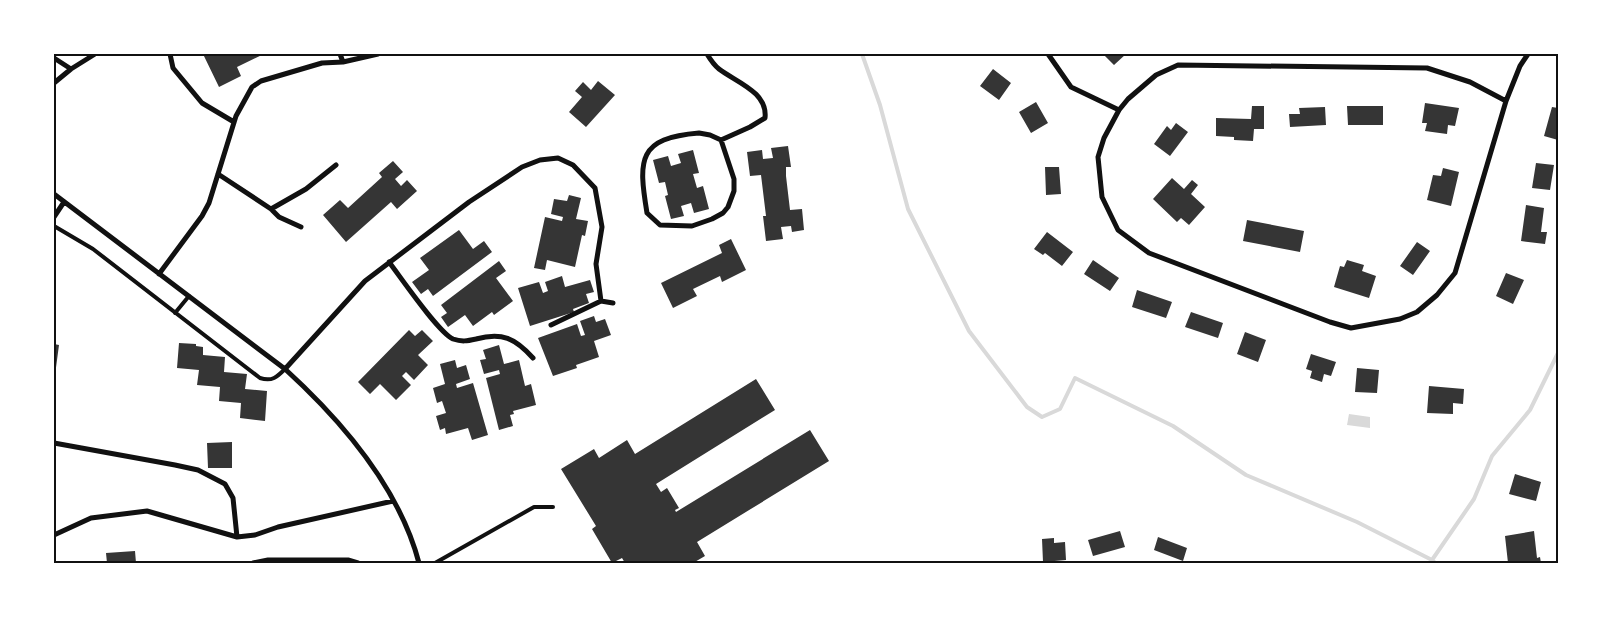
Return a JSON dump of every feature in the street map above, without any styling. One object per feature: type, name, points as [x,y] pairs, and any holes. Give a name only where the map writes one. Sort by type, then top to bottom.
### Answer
[{"type":"street","points":[[54,83],[71,69],[95,54]]},
{"type":"street","points":[[170,54],[173,68],[202,104],[234,122]]},
{"type":"street","points":[[340,54],[343,62]]},
{"type":"street","points":[[159,274],[202,216],[211,197],[234,122],[252,87],[261,81],[322,63],[343,62],[378,54]]},
{"type":"street","points":[[707,54],[719,69],[756,94],[763,101],[766,109],[765,118],[721,140],[699,133],[671,137],[658,143],[646,153],[643,178],[647,213],[660,225],[692,226],[712,219],[723,213],[728,207],[734,190],[734,179],[721,140]]},
{"type":"street","points":[[1048,54],[1071,87],[1119,110]]},
{"type":"street","points":[[1506,102],[1470,82],[1427,68],[1178,66],[1156,75],[1128,98],[1119,110],[1104,138],[1098,157],[1102,197],[1118,230],[1149,253],[1330,322],[1351,328],[1400,319],[1417,312],[1437,295],[1455,273],[1506,102],[1520,66],[1528,54]]},
{"type":"street","points":[[54,58],[71,69]]},
{"type":"street","points":[[285,369],[365,281],[469,202],[522,167],[540,160],[558,158],[573,165],[595,188],[602,227],[596,264],[601,301]]},
{"type":"street","points":[[271,209],[306,189],[336,165]]},
{"type":"street","points":[[218,174],[271,209],[284,220],[301,226]]},
{"type":"street","points":[[54,194],[285,369],[317,398],[344,428],[370,465],[392,501],[410,537],[419,563]]},
{"type":"street","points":[[54,218],[64,202]]},
{"type":"street","points":[[389,262],[433,319],[451,338],[462,342],[491,335],[508,338],[522,347],[532,358]]},
{"type":"street","points":[[551,325],[601,301],[613,303]]},
{"type":"street","points":[[54,443],[198,470],[225,484],[233,498],[237,537]]},
{"type":"street","points":[[54,536],[91,518],[147,511],[237,537],[255,535],[278,527],[392,501]]},
{"type":"street","points":[[253,563],[268,560],[306,562],[348,560],[358,563]]},
{"type":"lane","points":[[54,226],[93,249],[260,378],[273,379],[285,369]]},
{"type":"lane","points":[[175,313],[189,296]]},
{"type":"lane","points":[[435,563],[534,507],[553,507]]},
{"type":"shaded area","points":[[1349,414],[1370,417],[1370,428],[1347,425]]},
{"type":"building","points":[[203,54],[264,54],[237,67],[241,76],[219,87]]},
{"type":"building","points":[[1103,54],[1126,54],[1114,65]]},
{"type":"building","points":[[993,69],[1011,83],[999,100],[980,86]]},
{"type":"building","points":[[598,81],[615,95],[586,127],[569,112],[582,97],[575,91],[583,82],[591,90]]},
{"type":"building","points":[[1036,102],[1048,123],[1031,133],[1019,112]]},
{"type":"building","points":[[1425,103],[1459,108],[1455,126],[1448,125],[1447,134],[1425,131],[1427,123],[1422,123]]},
{"type":"building","points":[[1252,106],[1264,106],[1264,129],[1254,129],[1253,141],[1234,140],[1234,137],[1216,136],[1216,118],[1251,119]]},
{"type":"building","points":[[1347,106],[1383,106],[1383,125],[1348,125]]},
{"type":"building","points":[[1325,107],[1326,125],[1290,127],[1289,114],[1300,114],[1299,108]]},
{"type":"building","points":[[1552,107],[1558,108],[1558,140],[1544,136]]},
{"type":"building","points":[[1176,123],[1188,132],[1170,156],[1154,144],[1167,126],[1171,130]]},
{"type":"building","points":[[788,146],[791,167],[786,167],[786,176],[790,210],[802,209],[804,230],[792,232],[791,226],[781,227],[783,239],[766,241],[763,216],[766,216],[761,175],[750,176],[747,152],[762,150],[763,159],[773,158],[771,148]]},
{"type":"building","points":[[693,150],[699,173],[693,174],[697,188],[703,186],[709,209],[694,213],[691,203],[681,206],[684,216],[671,219],[665,196],[668,195],[665,182],[659,183],[653,160],[668,156],[671,166],[681,163],[678,154]]},
{"type":"building","points":[[393,161],[403,172],[395,179],[401,186],[407,180],[417,191],[397,209],[391,202],[346,242],[323,215],[340,200],[348,208],[382,177],[379,173]]},
{"type":"building","points":[[1536,163],[1554,165],[1550,190],[1532,188]]},
{"type":"building","points":[[1045,167],[1059,167],[1061,194],[1046,195]]},
{"type":"building","points":[[1443,168],[1459,172],[1451,206],[1427,200],[1433,175],[1441,176]]},
{"type":"building","points":[[1172,178],[1184,189],[1192,180],[1198,185],[1191,194],[1205,207],[1189,225],[1181,218],[1177,222],[1153,199]]},
{"type":"building","points":[[569,195],[581,198],[576,219],[588,221],[585,236],[582,235],[575,267],[547,260],[545,270],[534,268],[545,217],[562,221],[563,217],[551,214],[554,199],[567,201]]},
{"type":"building","points":[[1526,205],[1544,208],[1541,232],[1547,232],[1545,244],[1521,241]]},
{"type":"building","points":[[1247,220],[1304,231],[1300,252],[1243,241]]},
{"type":"building","points":[[459,230],[473,249],[484,241],[492,252],[433,296],[428,289],[421,294],[412,282],[429,270],[420,258]]},
{"type":"building","points":[[1047,232],[1073,252],[1062,266],[1045,253],[1043,255],[1034,249]]},
{"type":"building","points":[[731,239],[746,270],[722,282],[720,276],[693,289],[697,296],[673,308],[661,283],[722,253],[719,245]]},
{"type":"building","points":[[1417,242],[1430,251],[1413,275],[1400,266]]},
{"type":"building","points":[[1093,260],[1119,278],[1110,291],[1084,274]]},
{"type":"building","points":[[1347,260],[1364,265],[1362,271],[1376,276],[1369,298],[1334,287],[1340,266],[1344,267]]},
{"type":"building","points":[[499,261],[506,271],[496,278],[513,301],[494,315],[492,312],[473,326],[465,315],[448,327],[441,317],[447,313],[441,305]]},
{"type":"building","points":[[1506,273],[1524,280],[1513,304],[1496,296]]},
{"type":"building","points":[[562,276],[565,287],[590,280],[594,292],[586,294],[589,303],[573,309],[574,312],[530,326],[518,288],[539,282],[543,293],[548,291],[545,282]]},
{"type":"building","points":[[1137,290],[1172,302],[1166,318],[1132,307]]},
{"type":"building","points":[[1191,312],[1223,323],[1218,338],[1185,327]]},
{"type":"building","points":[[594,316],[596,322],[605,319],[611,335],[594,341],[599,357],[576,365],[577,368],[553,376],[538,338],[577,324],[581,336],[585,335],[580,321]]},
{"type":"building","points":[[409,330],[415,336],[422,330],[433,341],[418,355],[428,365],[414,380],[406,372],[402,376],[411,385],[396,400],[380,384],[370,394],[358,382]]},
{"type":"building","points":[[1245,332],[1266,340],[1258,362],[1237,354]]},
{"type":"building","points":[[179,343],[196,344],[196,346],[203,347],[203,355],[225,357],[224,372],[247,374],[245,389],[267,391],[265,421],[240,418],[241,403],[219,401],[220,387],[197,385],[199,370],[177,368]]},
{"type":"building","points":[[54,344],[59,345],[55,375],[54,375]]},
{"type":"building","points":[[499,345],[504,364],[519,360],[525,386],[531,384],[536,405],[513,411],[514,414],[510,415],[513,426],[499,430],[486,378],[500,374],[499,370],[484,374],[480,360],[486,359],[483,350]]},
{"type":"building","points":[[1311,354],[1336,362],[1331,376],[1324,374],[1322,382],[1310,378],[1312,371],[1306,369]]},
{"type":"building","points":[[455,360],[457,368],[466,365],[470,379],[456,384],[457,388],[473,383],[488,435],[472,440],[468,428],[446,434],[445,428],[440,430],[436,416],[446,413],[442,401],[437,403],[433,388],[445,384],[440,364]]},
{"type":"building","points":[[1357,368],[1379,370],[1377,393],[1355,392]]},
{"type":"building","points":[[756,379],[775,410],[656,484],[661,492],[667,488],[679,508],[675,510],[676,512],[810,430],[829,461],[697,542],[705,556],[693,563],[625,563],[622,558],[612,563],[592,529],[596,526],[561,469],[594,449],[599,458],[627,440],[635,454]]},
{"type":"building","points":[[1429,386],[1464,389],[1463,404],[1453,403],[1453,414],[1427,413]]},
{"type":"building","points":[[232,442],[232,468],[208,468],[207,443]]},
{"type":"building","points":[[1515,474],[1541,482],[1536,501],[1509,494]]},
{"type":"building","points":[[1120,531],[1125,547],[1093,556],[1088,540]]},
{"type":"building","points":[[1534,531],[1537,558],[1540,557],[1541,563],[1508,563],[1505,536]]},
{"type":"building","points":[[1158,537],[1187,548],[1183,561],[1154,550]]},
{"type":"building","points":[[1054,538],[1054,543],[1065,542],[1066,560],[1043,562],[1042,539]]},
{"type":"building","points":[[135,551],[136,563],[107,563],[106,553]]},
{"type":"waterway","points":[[862,54],[880,105],[908,209],[969,331],[1027,407],[1042,417],[1060,409],[1075,378],[1173,426],[1246,475],[1357,522],[1435,563]]},
{"type":"waterway","points":[[1432,560],[1474,499],[1492,456],[1530,410],[1558,353]]}]
